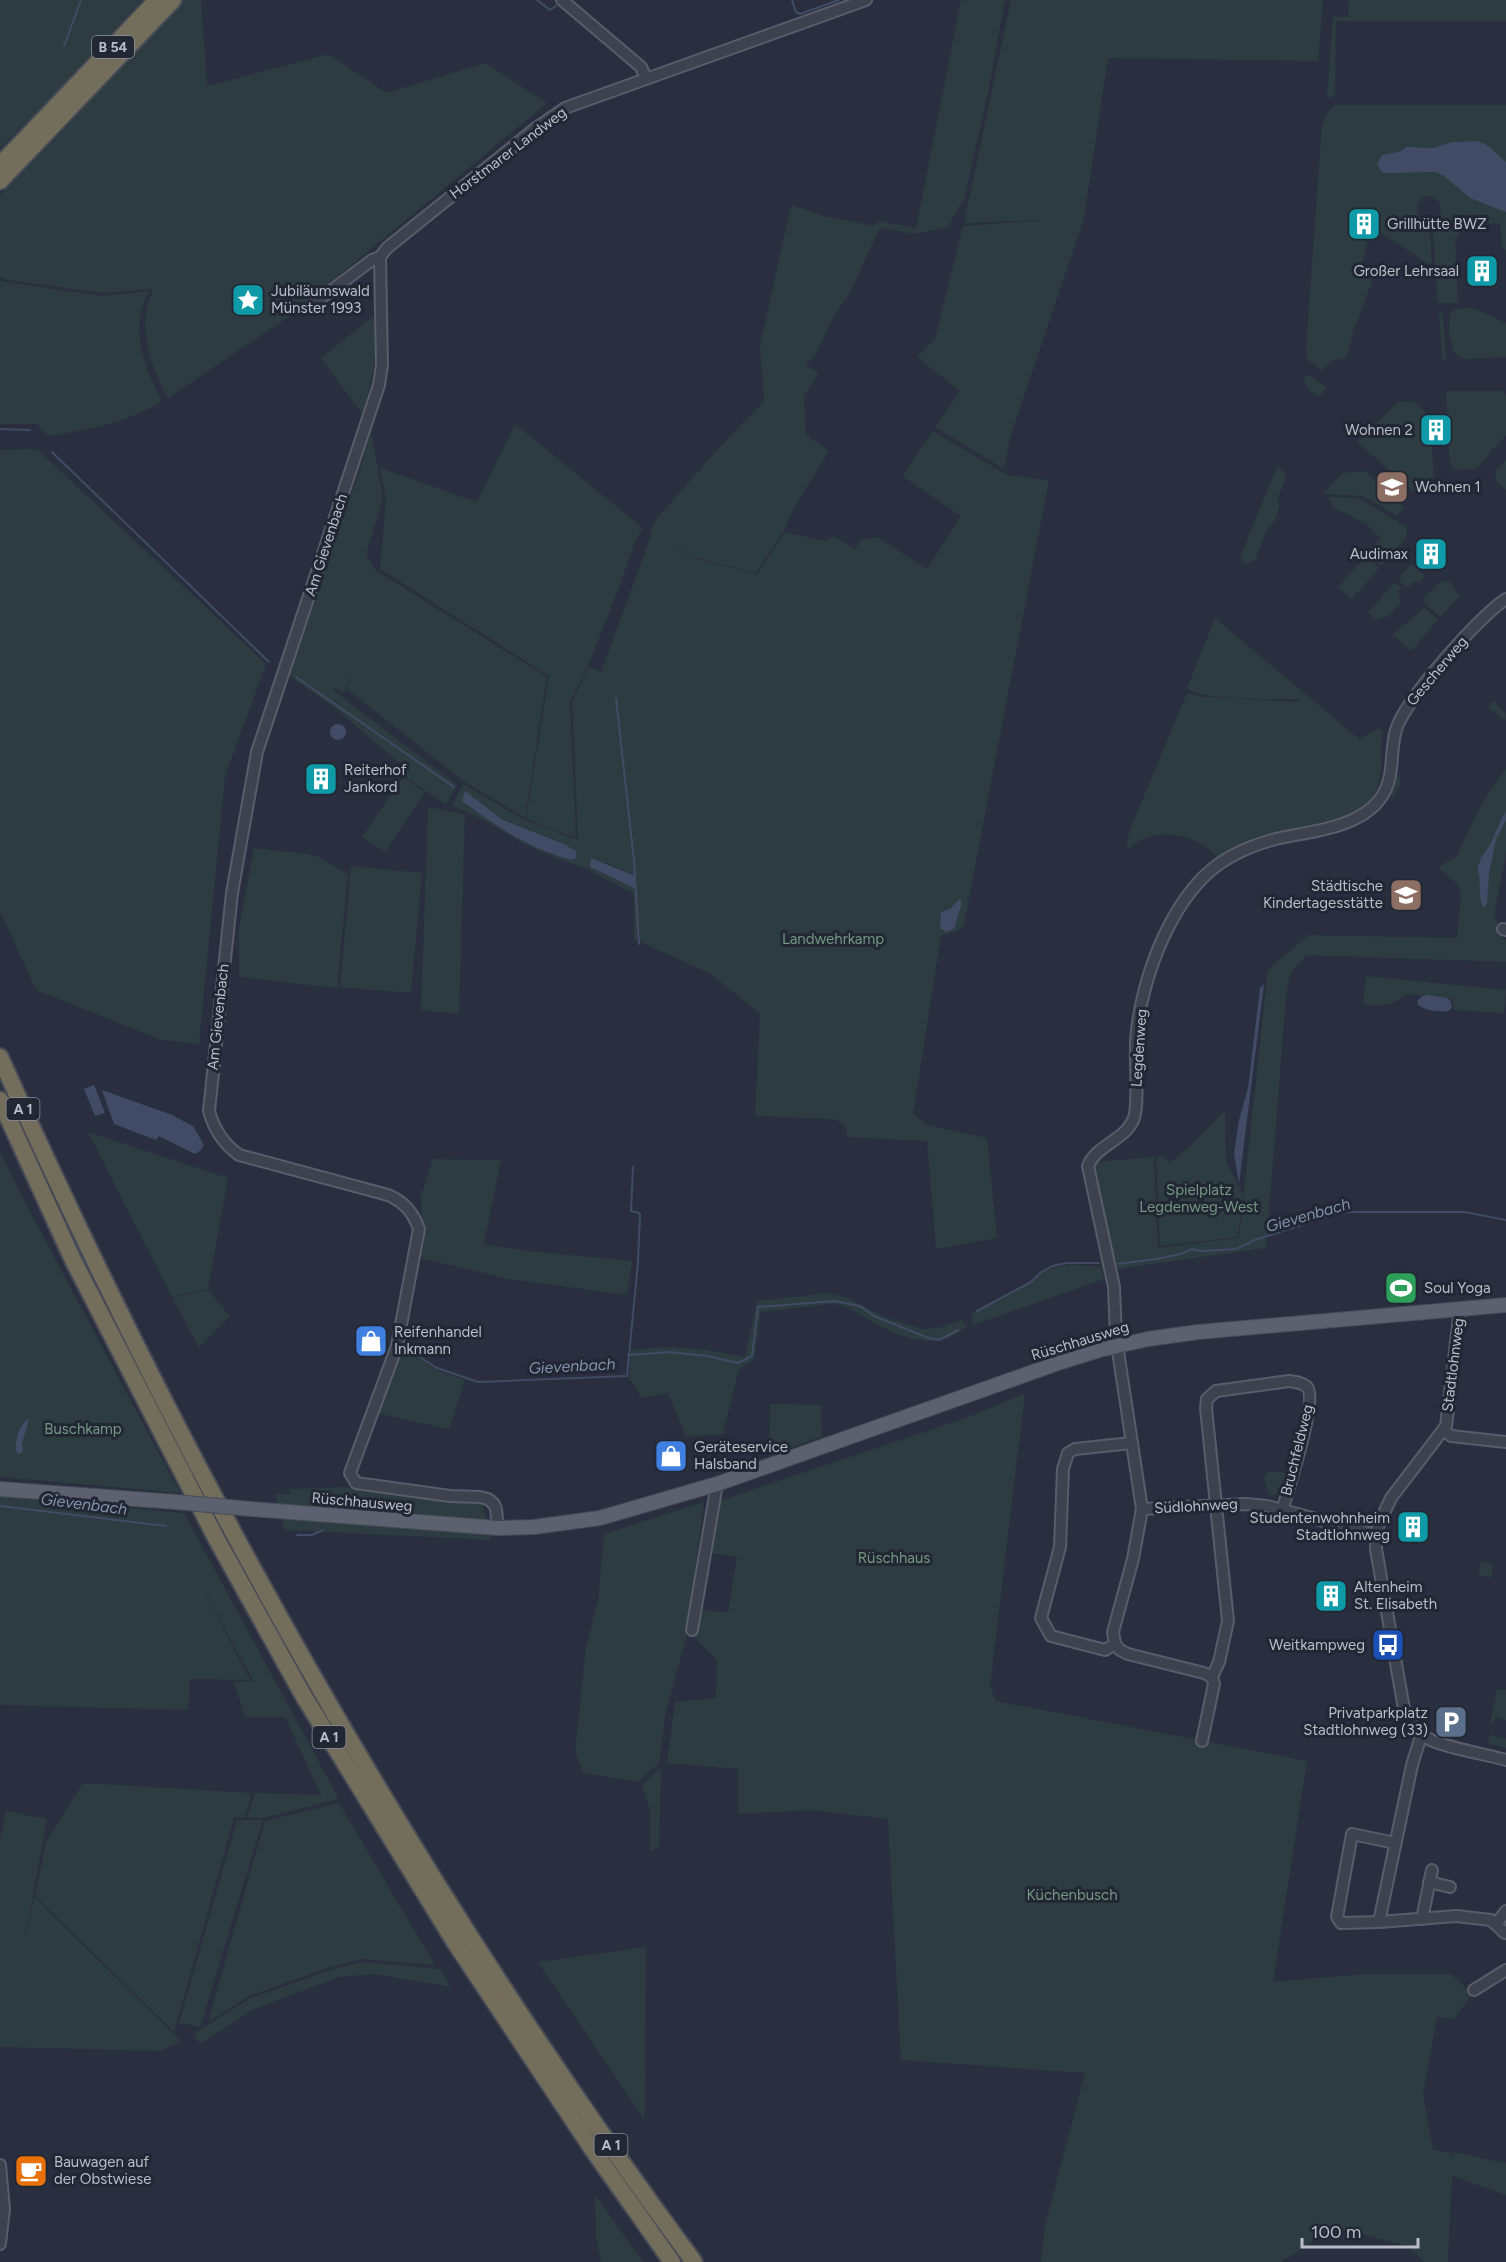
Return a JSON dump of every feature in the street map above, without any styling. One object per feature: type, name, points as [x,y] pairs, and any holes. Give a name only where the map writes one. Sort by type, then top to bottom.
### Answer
[{"type":"highway","name":"B 54","points":[[0,165],[157,0]]},
{"type":"highway","name":"B 54","points":[[0,181],[173,0]]},
{"type":"highway","points":[[0,154],[31,124],[69,94]]},
{"type":"highway","name":"A 1","points":[[0,1057],[46,1161],[97,1265],[233,1532],[319,1686],[482,1953],[607,2140],[694,2262]]},
{"type":"highway","name":"A 1","points":[[0,1100],[73,1260],[217,1540],[303,1695],[480,1982],[593,2150],[672,2262]]},
{"type":"main road","name":"Rüschhausweg","points":[[0,1489],[498,1528],[534,1527],[600,1518],[717,1484],[1061,1362],[1117,1345],[1198,1332],[1506,1305]]},
{"type":"street","points":[[562,0],[641,67],[646,78]]},
{"type":"street","name":"Horstmarer Landweg","points":[[312,305],[380,257],[387,248],[550,118],[578,102],[866,0]]},
{"type":"street","name":"Am Gievenbach","points":[[380,257],[382,356],[379,385],[255,758],[232,894],[209,1111],[214,1126],[224,1142],[239,1155],[388,1195],[406,1206],[412,1213],[419,1229],[397,1346],[350,1473],[356,1483],[488,1499],[496,1509],[498,1528]]},
{"type":"street","name":"Gescherweg","points":[[1384,792],[1392,767],[1395,731],[1412,699],[1470,633],[1506,599]]},
{"type":"street","name":"Legdenweg","points":[[1117,1345],[1111,1271],[1088,1166],[1095,1154],[1126,1130],[1134,1118],[1137,1033],[1143,1002],[1159,951],[1178,910],[1200,882],[1229,858],[1248,848],[1277,839],[1337,826],[1370,809],[1384,792]]},
{"type":"street","name":"Stadtlohnweg","points":[[1421,1736],[1404,1708],[1376,1549],[1376,1535],[1391,1498],[1446,1425],[1460,1309]]},
{"type":"street","name":"Südlohnweg","points":[[1117,1345],[1142,1509],[1246,1504],[1283,1508],[1376,1535]]},
{"type":"street","name":"Bruchfeldweg","points":[[1216,1506],[1206,1408],[1208,1400],[1216,1392],[1289,1381],[1306,1386],[1310,1394],[1310,1406],[1283,1508]]},
{"type":"street","points":[[1443,1430],[1450,1436],[1506,1442]]},
{"type":"street","points":[[1115,1644],[1105,1650],[1051,1636],[1041,1618],[1060,1547],[1063,1468],[1068,1453],[1075,1449],[1132,1443]]},
{"type":"street","points":[[692,1630],[717,1484]]},
{"type":"street","points":[[1202,1741],[1214,1684],[1212,1677],[1219,1662],[1228,1622],[1220,1527],[1216,1506]]},
{"type":"street","points":[[1142,1509],[1133,1559],[1113,1632],[1115,1644],[1128,1654],[1212,1677]]},
{"type":"street","points":[[1379,1922],[1421,1736],[1506,1760]]},
{"type":"street","points":[[1395,1843],[1352,1834],[1337,1917],[1341,1923],[1456,1916],[1491,1920],[1497,1923],[1505,1933]]},
{"type":"street","points":[[1422,1918],[1432,1870]]},
{"type":"street","points":[[1429,1882],[1450,1887]]},
{"type":"street","points":[[1497,1923],[1506,1911]]},
{"type":"street","points":[[1474,1990],[1506,1970]]},
{"type":"street","points":[[0,2165],[4,2209],[0,2244]]},
{"type":"green space","points":[[0,0],[142,0],[51,98],[0,148]]},
{"type":"green space","points":[[183,0],[201,0],[207,86],[329,54],[386,93],[486,63],[547,103],[290,316],[168,398],[154,367],[146,334],[146,312],[153,289],[102,293],[0,277],[0,195],[56,138]]},
{"type":"green space","name":"Landwehrkamp","points":[[961,0],[1005,0],[988,93],[964,199],[948,227],[915,234],[880,228],[849,294],[833,318],[815,356],[805,366],[819,373],[804,396],[806,435],[829,451],[793,509],[785,529],[756,573],[693,557],[670,544],[693,558],[757,574],[785,532],[824,541],[834,536],[855,549],[861,540],[877,537],[927,569],[961,516],[902,476],[933,431],[1007,475],[1049,480],[963,929],[941,936],[913,1114],[927,1125],[987,1138],[997,1238],[936,1249],[927,1141],[847,1137],[846,1127],[835,1119],[755,1116],[760,1014],[711,974],[634,939],[634,894],[585,868],[522,843],[484,820],[452,806],[463,784],[523,819],[578,840],[572,701],[589,666],[601,672],[652,533],[649,531],[658,517],[717,450],[764,401],[760,346],[791,205],[824,216],[874,226],[879,221],[916,228]],"holes":[[[466,792],[503,820],[564,844],[576,851],[577,857],[573,860],[558,856],[515,837],[463,801]],[[606,863],[635,876],[636,889],[590,867]],[[961,900],[954,929],[946,932],[941,913]]]},
{"type":"green space","points":[[1011,0],[1323,0],[1318,61],[1108,58],[1084,218],[1011,435],[1004,469],[935,427],[960,391],[917,357],[935,339],[963,226],[1046,220],[964,223]]},
{"type":"green space","points":[[1349,0],[1506,0],[1506,21],[1336,21],[1335,94],[1330,98],[1327,97],[1333,17],[1348,17]]},
{"type":"green space","points":[[1335,105],[1506,105],[1506,250],[1502,250],[1500,223],[1458,225],[1459,236],[1455,237],[1458,303],[1438,303],[1432,220],[1441,212],[1440,203],[1433,196],[1424,197],[1417,206],[1420,217],[1429,220],[1432,263],[1430,265],[1378,231],[1375,228],[1377,222],[1367,216],[1364,211],[1360,211],[1358,220],[1360,223],[1357,226],[1360,229],[1364,225],[1367,236],[1362,268],[1372,278],[1372,282],[1354,329],[1347,355],[1342,359],[1331,361],[1322,371],[1308,360],[1306,347],[1322,125],[1326,115]]},
{"type":"green space","points":[[0,281],[101,296],[149,291],[140,319],[141,347],[162,401],[121,420],[48,436],[37,424],[0,424]]},
{"type":"green space","points":[[1455,309],[1475,309],[1506,323],[1506,357],[1463,359],[1454,353],[1449,334],[1450,314]]},
{"type":"green space","points":[[1439,311],[1443,315],[1446,356],[1444,361],[1442,358]]},
{"type":"green space","points":[[373,316],[377,343],[363,415],[321,358]]},
{"type":"green space","points":[[1309,375],[1327,388],[1319,397],[1305,383],[1304,377]]},
{"type":"green space","points":[[1446,391],[1502,391],[1506,395],[1506,435],[1476,469],[1457,470],[1450,464]]},
{"type":"green space","points":[[1413,401],[1430,417],[1434,476],[1422,490],[1414,492],[1357,442],[1398,402]]},
{"type":"green space","points":[[515,424],[643,528],[634,544],[588,666],[570,701],[576,837],[526,818],[549,676],[380,569],[386,497],[380,468],[477,502]]},
{"type":"green space","points":[[371,430],[383,497],[366,555],[375,570],[547,677],[525,818],[462,780],[347,689],[353,672],[344,693],[334,687],[333,690],[457,785],[446,805],[404,776],[408,770],[335,708],[289,676],[362,463]]},
{"type":"green space","points":[[37,449],[266,664],[225,776],[199,1044],[161,1040],[36,990],[0,911],[0,450]]},
{"type":"green space","points":[[1506,460],[1506,490],[1496,481],[1495,472]]},
{"type":"green space","points":[[1277,467],[1286,477],[1278,498],[1279,508],[1275,521],[1267,529],[1255,560],[1245,564],[1240,557]]},
{"type":"green space","points":[[1365,471],[1405,507],[1397,516],[1363,496],[1324,494],[1342,473]]},
{"type":"green space","points":[[1328,497],[1358,498],[1407,527],[1406,538],[1381,565],[1368,553],[1381,538],[1365,523],[1333,507]]},
{"type":"green space","points":[[1366,556],[1379,568],[1352,599],[1338,587]]},
{"type":"green space","points":[[1411,564],[1425,576],[1420,582],[1413,582],[1406,587],[1398,579]]},
{"type":"green space","points":[[1449,581],[1460,595],[1440,617],[1421,600],[1440,582]]},
{"type":"green space","points":[[1395,582],[1401,588],[1398,591],[1401,602],[1389,616],[1376,620],[1368,613]]},
{"type":"green space","points":[[1424,607],[1438,620],[1411,651],[1393,635]]},
{"type":"green space","points":[[1215,618],[1359,739],[1379,728],[1383,731],[1381,773],[1378,786],[1370,800],[1358,810],[1344,817],[1263,835],[1239,844],[1217,857],[1194,840],[1165,834],[1146,838],[1126,851],[1129,832],[1187,693],[1204,697],[1300,702],[1299,699],[1223,697],[1195,692],[1187,688]]},
{"type":"green space","points":[[1494,701],[1506,714],[1505,721],[1489,709],[1488,706]]},
{"type":"green space","points":[[1506,769],[1506,853],[1494,916],[1505,928],[1501,939],[1506,940],[1506,962],[1307,955],[1291,972],[1287,987],[1266,1248],[1117,1269],[1092,1167],[1094,1162],[1154,1157],[1158,1248],[1239,1238],[1268,969],[1309,935],[1457,938],[1461,895],[1459,886],[1438,867],[1457,856],[1490,790]]},
{"type":"green space","points":[[1396,775],[1400,775],[1400,785],[1393,799],[1387,792]]},
{"type":"green space","points":[[403,777],[425,792],[385,852],[362,837]]},
{"type":"green space","points":[[428,807],[465,814],[459,1014],[421,1010]]},
{"type":"green space","points":[[254,848],[315,855],[348,875],[337,988],[239,977],[239,928]]},
{"type":"green space","points":[[351,866],[422,873],[411,993],[340,987]]},
{"type":"green space","points":[[1366,976],[1506,990],[1504,1013],[1454,1010],[1453,999],[1406,994],[1386,1004],[1363,1004]]},
{"type":"green space","name":"Spielplatz Legdenweg-West","points":[[1225,1110],[1226,1162],[1243,1194],[1238,1237],[1160,1246],[1156,1157],[1162,1156],[1169,1163],[1192,1145]]},
{"type":"green space","points":[[88,1132],[228,1178],[208,1289],[172,1297]]},
{"type":"green space","name":"Buschkamp","points":[[0,1152],[180,1493],[0,1477]],"holes":[[[27,1419],[29,1420],[22,1444],[15,1448],[19,1428]]]},
{"type":"green space","points":[[433,1159],[501,1160],[484,1244],[528,1251],[632,1261],[627,1295],[509,1279],[420,1258],[423,1235],[421,1196]]},
{"type":"green space","points":[[1076,1265],[1101,1267],[1104,1279],[973,1325],[972,1314],[1031,1282],[1040,1274],[1053,1267]]},
{"type":"green space","points":[[208,1290],[230,1316],[199,1348],[173,1298]]},
{"type":"green space","points":[[827,1293],[848,1298],[884,1317],[922,1329],[938,1328],[962,1320],[967,1326],[947,1338],[926,1341],[893,1332],[839,1305],[761,1312],[754,1359],[739,1369],[723,1434],[686,1436],[668,1393],[642,1398],[629,1378],[631,1350],[670,1347],[709,1350],[745,1357],[757,1301]]},
{"type":"green space","points":[[400,1345],[439,1371],[465,1380],[449,1429],[375,1413]]},
{"type":"green space","name":"Küchenbusch","points":[[1025,1393],[990,1686],[996,1701],[1307,1761],[1273,1982],[1363,1974],[1451,1974],[1472,1994],[1454,2019],[1437,2017],[1423,2094],[1433,2150],[1451,2153],[1452,2160],[1453,2152],[1506,2163],[1506,2195],[1452,2176],[1448,2262],[1425,2262],[1407,2246],[1335,2227],[1281,2262],[1041,2262],[1045,2226],[1085,2073],[901,2060],[888,1819],[812,1810],[738,1814],[738,1769],[667,1763],[675,1702],[716,1698],[717,1660],[693,1636],[699,1609],[728,1613],[737,1557],[709,1553],[719,1501],[971,1416]]},
{"type":"green space","points":[[770,1404],[821,1405],[822,1436],[769,1456]]},
{"type":"green space","points":[[1268,1472],[1285,1473],[1279,1493],[1273,1495],[1268,1494],[1264,1477]]},
{"type":"green space","points":[[342,1487],[482,1502],[491,1540],[285,1530],[275,1494],[290,1494],[289,1489]]},
{"type":"green space","points":[[0,1496],[184,1513],[339,1799],[263,1818],[247,1818],[255,1793],[321,1795],[285,1717],[245,1717],[234,1682],[253,1681],[202,1586],[250,1680],[190,1679],[188,1710],[0,1705]]},
{"type":"green space","points":[[704,1502],[686,1639],[666,1710],[659,1763],[638,1782],[583,1773],[575,1752],[586,1647],[598,1601],[604,1534]]},
{"type":"green space","points":[[1481,1561],[1493,1564],[1491,1578],[1478,1575]]},
{"type":"green space","points":[[1497,1689],[1506,1690],[1506,1720],[1496,1717],[1494,1723],[1490,1723]]},
{"type":"green space","points":[[1491,1731],[1492,1736],[1506,1739],[1506,1748],[1488,1743]]},
{"type":"green space","points":[[661,1768],[659,1848],[650,1851],[650,1810],[642,1785]]},
{"type":"green space","points":[[83,1783],[252,1793],[245,1817],[234,1818],[174,2032],[35,1896],[46,1842]]},
{"type":"green space","points":[[339,1803],[435,1965],[361,1959],[330,1967],[249,1996],[208,2022],[265,1821]]},
{"type":"green space","points":[[6,1811],[47,1819],[25,1939],[34,1897],[181,2041],[161,2051],[0,2047],[0,1839]]},
{"type":"green space","points":[[237,1820],[263,1820],[200,2027],[179,2023]]},
{"type":"green space","points":[[646,1947],[645,2101],[644,2119],[538,1962]]},
{"type":"green space","points":[[360,1962],[440,1969],[451,1987],[373,1974],[339,1977],[254,2009],[200,2044],[193,2034],[249,1999]]},
{"type":"green space","points":[[595,2195],[643,2262],[601,2262],[596,2236]]},
{"type":"water","points":[[1479,141],[1506,162],[1506,212],[1470,198],[1436,172],[1388,173],[1382,172],[1377,165],[1382,155],[1402,151],[1406,147],[1434,148],[1452,142]]},
{"type":"water","points":[[338,724],[346,732],[338,740],[330,732]]},
{"type":"water","points":[[465,791],[503,820],[564,844],[576,851],[577,857],[573,860],[558,856],[515,837],[462,801]]},
{"type":"water","points":[[1505,811],[1506,820],[1496,839],[1489,874],[1487,903],[1484,908],[1480,899],[1480,879],[1477,869]]},
{"type":"water","points":[[591,858],[635,876],[636,889],[590,867]]},
{"type":"water","points":[[960,899],[962,903],[954,929],[946,932],[940,928],[941,912],[950,909]]},
{"type":"water","points":[[1264,984],[1239,1184],[1234,1154],[1239,1120],[1248,1088],[1260,988]]},
{"type":"water","points":[[1427,995],[1447,998],[1452,1008],[1448,1011],[1437,1011],[1419,1006],[1417,1001]]},
{"type":"water","points":[[94,1085],[105,1113],[95,1116],[84,1089]]},
{"type":"water","points":[[102,1090],[172,1115],[193,1126],[204,1145],[195,1154],[159,1136],[156,1140],[114,1124]]},
{"type":"water","points":[[27,1419],[29,1420],[22,1444],[23,1451],[20,1454],[16,1452],[17,1438],[21,1426]]},
{"type":"waterway","points":[[64,46],[81,0]]},
{"type":"waterway","points":[[537,0],[550,10],[556,6]]},
{"type":"waterway","points":[[792,0],[796,12],[800,14],[839,0]]},
{"type":"waterway","points":[[0,429],[30,430]]},
{"type":"waterway","points":[[52,452],[269,662]]},
{"type":"waterway","points":[[296,677],[454,787]]},
{"type":"waterway","points":[[616,698],[634,861],[639,944]]},
{"type":"waterway","name":"Gievenbach","points":[[407,1349],[437,1368],[478,1382],[627,1376],[640,1215],[631,1211],[633,1167]]},
{"type":"waterway","name":"Gievenbach","points":[[1118,1264],[1181,1254],[1192,1249],[1202,1251],[1236,1249],[1255,1240],[1339,1213],[1465,1212],[1506,1220]]},
{"type":"waterway","name":"Gievenbach","points":[[977,1311],[1031,1282],[1052,1266],[1067,1263],[1099,1263]]},
{"type":"waterway","name":"Gievenbach","points":[[628,1355],[670,1352],[707,1356],[738,1363],[752,1356],[758,1307],[835,1301],[860,1306],[874,1316],[926,1337],[939,1340],[958,1330]]},
{"type":"waterway","name":"Gievenbach","points":[[0,1506],[166,1526]]},
{"type":"waterway","name":"Gievenbach","points":[[297,1535],[312,1535],[323,1530]]},
{"type":"place","name":"Grillhütte BWZ","points":[[1364,224]]},
{"type":"place","name":"Großer Lehrsaal","points":[[1482,271]]},
{"type":"place","name":"Jubiläumswald Münster 1993","points":[[248,300]]},
{"type":"place","name":"Wohnen 2","points":[[1436,430]]},
{"type":"place","name":"Wohnen 1","points":[[1392,487]]},
{"type":"place","name":"Audimax","points":[[1431,554]]},
{"type":"place","name":"Reiterhof Jankord","points":[[321,779]]},
{"type":"place","name":"Städtische Kindertagesstätte","points":[[1406,895]]},
{"type":"place","name":"Soul Yoga","points":[[1401,1288]]},
{"type":"place","name":"Reifenhandel Inkmann","points":[[371,1341]]},
{"type":"place","name":"Geräteservice Halsband","points":[[671,1456]]},
{"type":"place","name":"Studentenwohnheim Stadtlohnweg","points":[[1413,1527]]},
{"type":"place","name":"Altenheim St. Elisabeth","points":[[1331,1596]]},
{"type":"place","name":"Weitkampweg","points":[[1388,1645]]},
{"type":"place","name":"Privatparkplatz Stadtlohnweg (33)","points":[[1451,1722]]},
{"type":"place","name":"Bauwagen auf der Obstwiese","points":[[31,2171]]},
{"type":"park label","name":"Rüschhaus","points":[[894,1558]]}]
